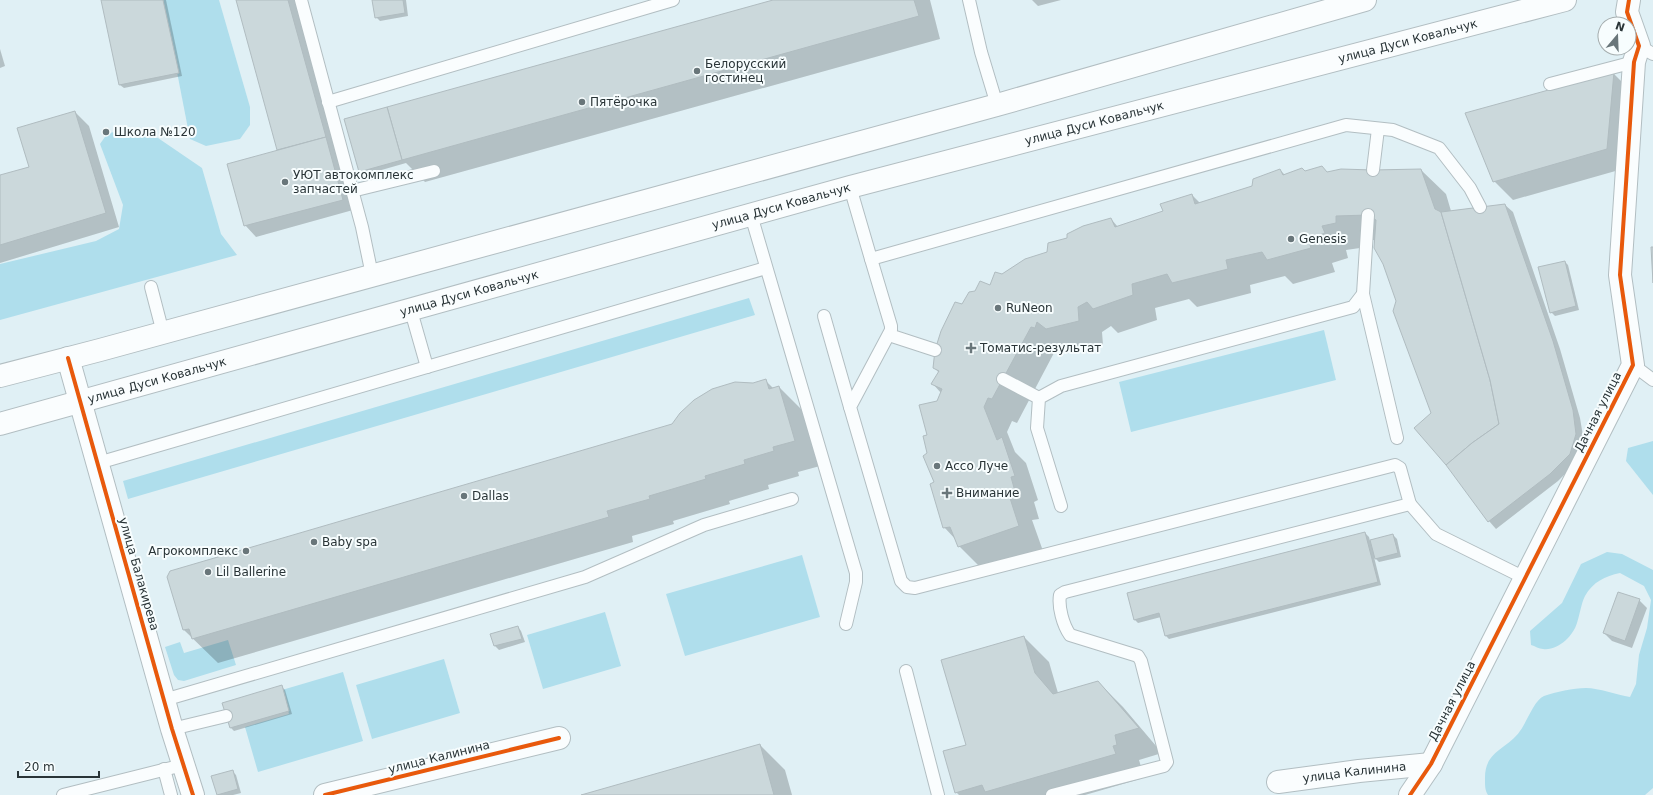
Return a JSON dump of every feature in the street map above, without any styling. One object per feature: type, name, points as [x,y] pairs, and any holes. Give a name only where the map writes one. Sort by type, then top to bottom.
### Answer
[{"type":"main road","points":[[0,376],[163,333],[997,105],[1366,0]]},
{"type":"main road","name":"улица Дуси Ковальчук","points":[[0,424],[411,311],[850,187],[1565,0]]},
{"type":"main road","name":"Дачная улица","points":[[1410,795],[1431,764],[1633,365],[1620,275],[1642,54],[1627,12],[1629,0]]},
{"type":"main road","name":"улица Балакирева","points":[[68,358],[172,729],[174,767],[193,795]]},
{"type":"main road","name":"улица Калинина","points":[[325,795],[559,738]]},
{"type":"main road","name":"улица Калинина","points":[[1278,782],[1359,771],[1431,764]]},
{"type":"lane","points":[[301,0],[362,227],[372,275]]},
{"type":"lane","points":[[328,102],[673,0]]},
{"type":"lane","points":[[968,0],[981,52],[997,105]]},
{"type":"lane","points":[[1550,84],[1642,54]]},
{"type":"lane","points":[[871,259],[1346,125],[1393,130],[1439,148],[1470,188],[1480,207]]},
{"type":"lane","points":[[1373,170],[1378,128]]},
{"type":"lane","points":[[352,191],[434,171]]},
{"type":"lane","points":[[850,187],[891,326],[890,335],[850,407]]},
{"type":"lane","points":[[1368,215],[1363,294],[1397,438]]},
{"type":"lane","points":[[751,216],[856,573],[856,582],[846,624]]},
{"type":"lane","points":[[98,463],[766,268]]},
{"type":"lane","points":[[150,287],[163,333]]},
{"type":"lane","points":[[1039,398],[1061,386],[1353,307],[1363,294]]},
{"type":"lane","points":[[411,311],[427,367]]},
{"type":"lane","points":[[824,316],[901,581],[907,587],[915,588],[1395,465],[1400,468],[1410,504],[1436,534],[1525,578]]},
{"type":"lane","points":[[890,335],[935,350]]},
{"type":"lane","points":[[1633,365],[1653,380]]},
{"type":"lane","points":[[1003,379],[1039,398]]},
{"type":"lane","points":[[1039,398],[1037,428],[1061,506]]},
{"type":"lane","points":[[164,700],[585,577],[704,525],[792,499]]},
{"type":"lane","points":[[1052,795],[1164,766],[1167,762],[1141,661],[1138,656],[1070,635],[1066,629],[1059,601],[1060,595],[1064,592],[1410,504]]},
{"type":"lane","points":[[906,671],[938,795]]},
{"type":"lane","points":[[172,729],[226,716]]},
{"type":"lane","points":[[63,795],[174,767],[171,795]]},
{"type":"shaded area","points":[[163,0],[219,0],[250,107],[250,125],[240,139],[206,146],[190,139]]},
{"type":"shaded area","points":[[120,130],[158,138],[202,168],[221,234],[237,255],[0,320],[0,264],[96,241],[119,229],[123,205],[100,144],[107,134]]},
{"type":"shaded area","points":[[749,298],[755,315],[128,499],[123,481]]},
{"type":"shaded area","points":[[1324,330],[1336,380],[1131,432],[1119,382]]},
{"type":"shaded area","points":[[1653,441],[1653,495],[1626,461],[1628,448]]},
{"type":"shaded area","points":[[1607,552],[1622,554],[1653,570],[1653,788],[1645,795],[1488,795],[1485,788],[1485,780],[1488,762],[1497,751],[1515,737],[1520,731],[1540,698],[1559,692],[1586,688],[1597,689],[1630,697],[1636,684],[1639,655],[1647,628],[1651,600],[1644,586],[1620,573],[1600,580],[1588,591],[1575,628],[1564,642],[1554,648],[1549,649],[1542,649],[1531,645],[1530,631],[1562,603],[1581,564]]},
{"type":"shaded area","points":[[802,555],[820,617],[685,656],[666,594]]},
{"type":"shaded area","points":[[605,612],[621,666],[543,689],[527,635]]},
{"type":"shaded area","points":[[228,640],[236,665],[184,681],[178,680],[174,675],[165,647],[180,642],[184,653]]},
{"type":"shaded area","points":[[444,659],[460,713],[372,739],[356,685]]},
{"type":"shaded area","points":[[343,672],[363,741],[258,772],[245,727],[289,714],[282,690]]},
{"type":"building","points":[[101,0],[163,0],[179,73],[119,85]]},
{"type":"building","points":[[236,0],[288,0],[326,137],[277,150]]},
{"type":"building","points":[[372,0],[403,0],[405,13],[375,18]]},
{"type":"building","points":[[773,0],[914,0],[919,16],[402,160],[387,107]]},
{"type":"building","points":[[1614,72],[1607,149],[1493,182],[1465,113]]},
{"type":"building","points":[[387,107],[402,160],[359,172],[344,119]]},
{"type":"building","points":[[75,111],[106,213],[0,245],[0,175],[29,167],[17,128]]},
{"type":"building","name":"УЮТ автокомплекс запчастей","points":[[326,137],[343,200],[244,226],[227,164]]},
{"type":"building","points":[[1322,166],[1327,172],[1341,169],[1421,169],[1435,209],[1441,212],[1490,380],[1499,424],[1472,443],[1446,465],[1414,428],[1431,413],[1393,311],[1396,301],[1383,264],[1374,248],[1376,220],[1368,215],[1336,216],[1336,223],[1322,226],[1325,233],[1308,239],[1311,248],[1267,260],[1262,252],[1226,260],[1228,269],[1172,283],[1167,274],[1132,284],[1133,295],[1093,309],[1087,302],[1078,307],[1079,321],[1046,329],[1037,322],[1035,328],[1031,327],[992,399],[988,398],[984,407],[997,440],[1002,437],[1015,476],[1011,477],[1016,495],[1009,495],[1019,526],[958,547],[950,527],[943,528],[930,484],[934,482],[923,456],[927,453],[923,436],[927,435],[919,405],[937,401],[942,389],[931,384],[939,371],[933,368],[935,350],[941,331],[955,302],[962,304],[969,292],[975,291],[980,281],[990,285],[995,272],[1002,274],[1025,259],[1047,252],[1048,243],[1067,238],[1067,234],[1083,226],[1111,218],[1115,227],[1163,211],[1160,204],[1192,194],[1195,204],[1252,186],[1253,179],[1280,169],[1283,175],[1302,168],[1305,171]]},
{"type":"building","points":[[1505,204],[1553,341],[1573,410],[1576,434],[1570,454],[1550,474],[1488,522],[1446,465],[1472,443],[1499,424],[1490,380],[1441,212]]},
{"type":"building","points":[[1651,247],[1653,247],[1653,283]]},
{"type":"building","points":[[1565,261],[1576,306],[1550,313],[1538,267]]},
{"type":"building","points":[[766,379],[769,389],[779,386],[795,441],[773,447],[774,451],[744,460],[745,464],[705,476],[706,479],[649,496],[650,499],[607,511],[609,517],[192,639],[189,629],[183,630],[167,577],[170,571],[672,424],[680,413],[694,400],[712,389],[735,382],[753,383]]},
{"type":"building","points":[[1365,532],[1378,582],[1165,636],[1159,613],[1134,620],[1127,593]]},
{"type":"building","points":[[1393,534],[1398,553],[1375,559],[1370,540]]},
{"type":"building","points":[[1618,592],[1640,599],[1625,641],[1603,633]]},
{"type":"building","points":[[518,626],[522,639],[494,646],[490,634]]},
{"type":"building","points":[[1024,636],[1035,673],[1053,694],[1098,681],[1139,728],[1115,735],[1117,745],[1113,746],[1116,754],[985,792],[982,785],[955,793],[943,751],[966,745],[941,660]]},
{"type":"building","points":[[282,685],[289,711],[230,728],[222,703]]},
{"type":"building","points":[[760,744],[774,795],[581,795]]},
{"type":"building","points":[[233,770],[238,789],[217,795],[211,776]]},
{"type":"cycle path","points":[[1410,795],[1431,764],[1633,365],[1620,275],[1634,62],[1639,46],[1627,12],[1629,0]]},
{"type":"cycle path","points":[[68,358],[172,729],[193,795]]},
{"type":"cycle path","points":[[325,795],[559,738]]},
{"type":"place","name":"Белорусский гостинец","points":[[697,71]]},
{"type":"place","name":"Пятёрочка","points":[[582,102]]},
{"type":"place","name":"Школа №120","points":[[106,132]]},
{"type":"place","name":"УЮТ автокомплекс запчастей","points":[[285,182]]},
{"type":"place","name":"Genesis","points":[[1291,239]]},
{"type":"place","name":"RuNeon","points":[[998,308]]},
{"type":"place","name":"Томатис-результат","points":[[971,348]]},
{"type":"place","name":"Ассо Луче","points":[[937,466]]},
{"type":"place","name":"Внимание","points":[[947,493]]},
{"type":"place","name":"Dallas","points":[[464,496]]},
{"type":"place","name":"Baby spa","points":[[314,542]]},
{"type":"place","name":"Агрокомплекс","points":[[246,551]]},
{"type":"place","name":"Lil Ballerine","points":[[208,572]]}]
